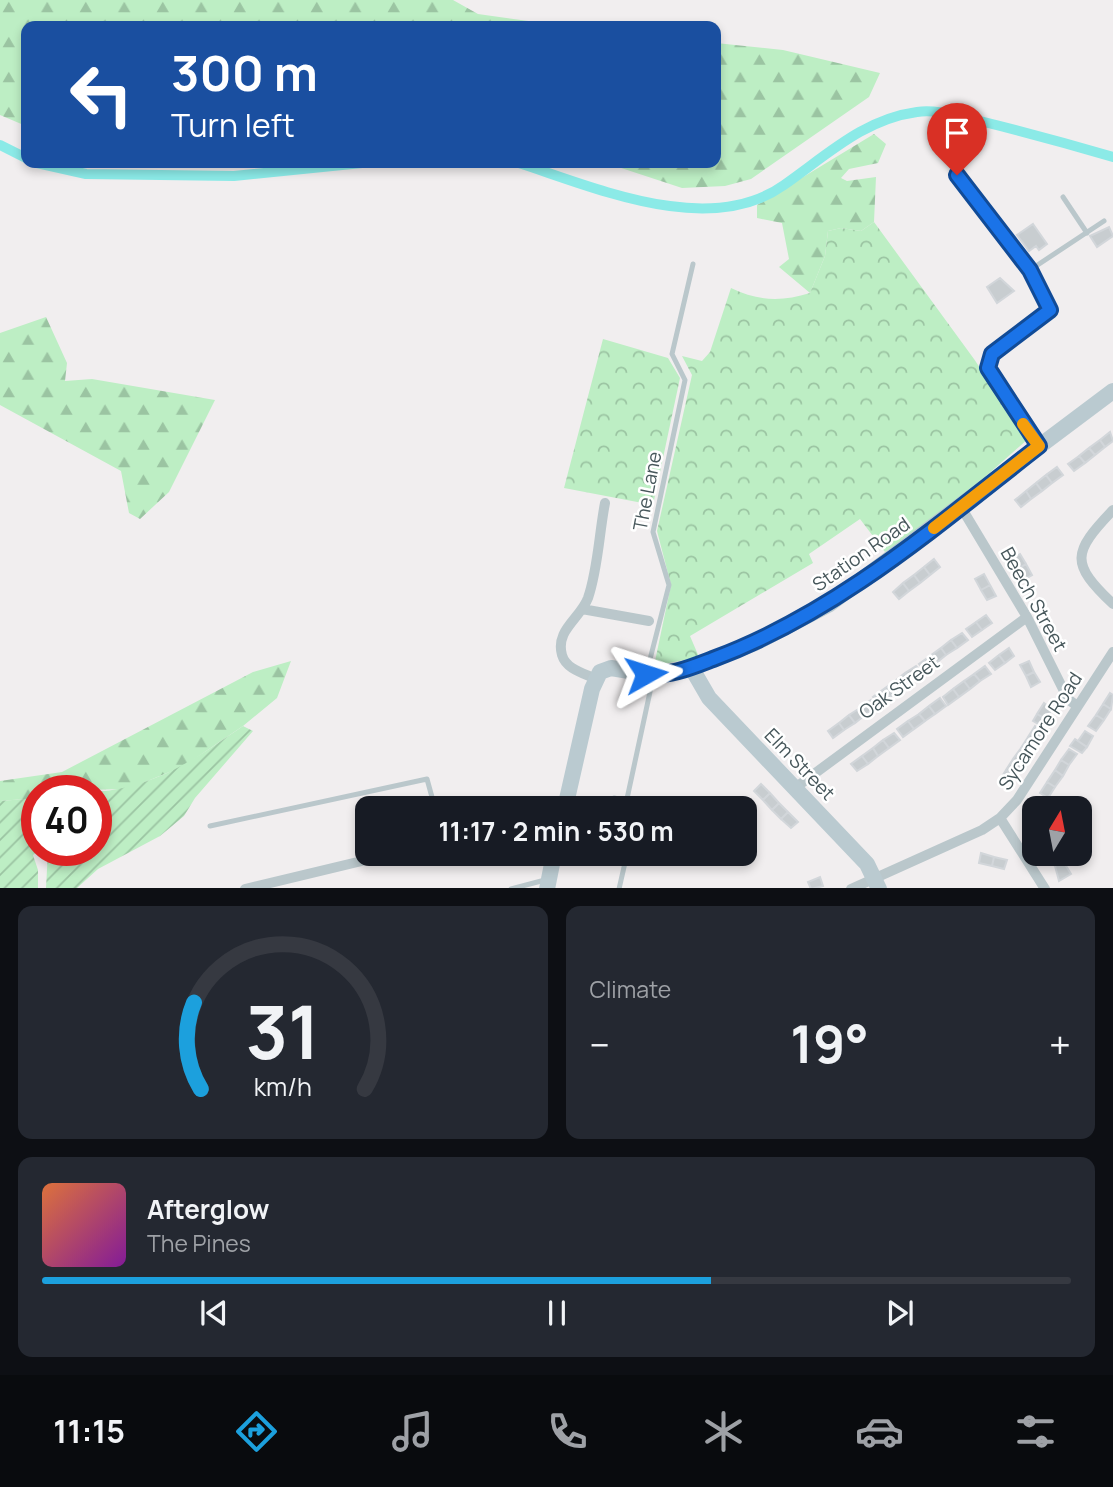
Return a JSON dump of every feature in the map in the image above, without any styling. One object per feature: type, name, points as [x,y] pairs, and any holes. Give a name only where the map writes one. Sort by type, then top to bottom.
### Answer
[{"type":"street","name":"Station Road","points":[[598,675],[611,668],[650,674],[691,667],[755,643],[828,605],[1113,391]]},
{"type":"street","points":[[568,796],[598,675],[572,669],[561,653],[563,633],[587,599],[605,503]]},
{"type":"street","name":"Beech Street","points":[[961,507],[1027,617],[1068,699],[1077,706]]},
{"type":"street","points":[[1113,510],[1090,534],[1081,559],[1088,580],[1113,604]]},
{"type":"street","points":[[587,531],[599,534]]},
{"type":"street","points":[[582,609],[649,621]]},
{"type":"street","name":"Oak Street","points":[[794,788],[1027,617]]},
{"type":"street","name":"Sycamore Road","points":[[851,888],[877,883],[982,830],[1000,818],[1017,800],[1113,652]]},
{"type":"street","name":"Elm Street","points":[[691,667],[709,698],[861,858],[877,883]]},
{"type":"street","points":[[1000,818],[1045,888]]},
{"type":"street","points":[[245,888],[355,862]]},
{"type":"street","points":[[548,884],[552,866]]},
{"type":"lane","points":[[957,175],[1030,270],[1050,310],[992,354],[988,368],[1039,446]]},
{"type":"lane","points":[[1063,197],[1087,233]]},
{"type":"lane","points":[[1030,270],[1104,221]]},
{"type":"lane","name":"The Lane","points":[[628,796],[669,585],[653,532],[685,380],[672,355],[693,264]]},
{"type":"lane","points":[[210,826],[427,779],[432,796]]},
{"type":"lane","points":[[619,888],[624,866]]},
{"type":"lane","points":[[511,888],[548,884]]},
{"type":"green space","points":[[0,0],[453,0],[478,14],[529,21],[21,21],[21,124],[0,115]]},
{"type":"green space","points":[[721,44],[783,50],[880,73],[869,97],[751,179],[725,186],[682,188],[621,168],[721,168]]},
{"type":"green space","points":[[874,134],[886,144],[878,163],[849,169],[841,178],[847,181],[876,177],[874,222],[861,231],[841,228],[828,231],[825,256],[810,293],[779,267],[789,259],[782,223],[757,218],[757,205]]},
{"type":"green space","points":[[874,222],[974,359],[1028,439],[951,507],[885,552],[860,519],[809,554],[813,563],[690,636],[699,657],[654,666],[671,585],[657,531],[692,375],[682,356],[702,361],[710,352],[731,288],[751,296],[770,299],[810,293],[825,256],[828,231],[841,228],[861,231]]},
{"type":"green space","points":[[46,317],[67,363],[65,381],[92,379],[215,400],[169,492],[140,519],[129,513],[121,471],[0,405],[0,333]]},
{"type":"green space","points":[[603,339],[668,358],[680,378],[653,505],[564,488]]},
{"type":"green space","points":[[291,661],[277,698],[243,726],[184,766],[128,789],[112,789],[112,775],[41,775],[62,772],[253,672]]},
{"type":"green space","points":[[243,726],[253,731],[195,798],[184,816],[160,836],[112,862],[112,790],[156,778],[208,750]]},
{"type":"green space","points":[[21,778],[21,799],[0,801],[0,781]]},
{"type":"green space","points":[[21,799],[21,866],[37,866],[38,888],[0,888],[0,801]]},
{"type":"green space","points":[[47,866],[104,866],[77,888],[46,888]]},
{"type":"building","points":[[1033,224],[1047,244],[1039,250],[1036,246],[1029,251],[1017,235]]},
{"type":"building","points":[[1109,227],[1113,236],[1097,247],[1090,236]]},
{"type":"building","points":[[1000,278],[1014,291],[997,303],[987,287]]},
{"type":"building","points":[[1110,432],[1113,441],[1105,447],[1100,440]]},
{"type":"building","points":[[1100,440],[1105,447],[1095,455],[1089,448]]},
{"type":"building","points":[[1089,448],[1095,455],[1085,463],[1079,456]]},
{"type":"building","points":[[1079,456],[1085,463],[1074,471],[1068,464]]},
{"type":"building","points":[[1057,467],[1063,475],[1052,483],[1046,475]]},
{"type":"building","points":[[1046,475],[1052,483],[1042,491],[1036,483]]},
{"type":"building","points":[[1036,483],[1042,491],[1031,499],[1026,491]]},
{"type":"building","points":[[1026,491],[1031,499],[1021,507],[1015,500]]},
{"type":"building","points":[[1020,554],[1026,564],[1018,569],[1012,558]]},
{"type":"building","points":[[934,559],[940,567],[930,575],[924,567]]},
{"type":"building","points":[[1026,564],[1032,575],[1023,580],[1018,569]]},
{"type":"building","points":[[924,567],[930,575],[920,583],[914,575]]},
{"type":"building","points":[[984,574],[990,585],[981,590],[975,579]]},
{"type":"building","points":[[914,575],[920,583],[909,591],[903,583]]},
{"type":"building","points":[[903,583],[909,591],[899,599],[893,592]]},
{"type":"building","points":[[990,585],[996,596],[987,600],[981,590]]},
{"type":"building","points":[[986,615],[992,623],[982,630],[976,622]]},
{"type":"building","points":[[976,622],[982,630],[972,637],[966,629]]},
{"type":"building","points":[[962,633],[968,640],[957,648],[951,640]]},
{"type":"building","points":[[951,640],[957,648],[946,655],[941,648]]},
{"type":"building","points":[[941,648],[946,655],[936,663],[930,656]]},
{"type":"building","points":[[1009,648],[1014,656],[1005,663],[999,655]]},
{"type":"building","points":[[999,655],[1005,663],[995,670],[989,663]]},
{"type":"building","points":[[930,656],[936,663],[925,671],[919,664]]},
{"type":"building","points":[[1029,661],[1034,672],[1026,676],[1020,665]]},
{"type":"building","points":[[916,666],[922,673],[911,681],[905,673]]},
{"type":"building","points":[[985,666],[991,674],[980,681],[974,674]]},
{"type":"building","points":[[1034,672],[1040,682],[1031,687],[1026,676]]},
{"type":"building","points":[[905,673],[911,681],[901,689],[895,681]]},
{"type":"building","points":[[974,674],[980,681],[970,689],[964,681]]},
{"type":"building","points":[[895,681],[901,689],[890,697],[884,689]]},
{"type":"building","points":[[964,681],[970,689],[959,697],[953,689]]},
{"type":"building","points":[[884,689],[890,697],[879,704],[873,697]]},
{"type":"building","points":[[953,689],[959,697],[948,705],[943,697]]},
{"type":"building","points":[[1110,693],[1113,695],[1111,709],[1103,704]]},
{"type":"building","points":[[940,698],[946,706],[935,714],[929,706]]},
{"type":"building","points":[[871,700],[876,707],[865,715],[860,708]]},
{"type":"building","points":[[1044,703],[1052,709],[1046,719],[1037,714]]},
{"type":"building","points":[[1103,704],[1111,709],[1104,720],[1096,715]]},
{"type":"building","points":[[929,706],[935,714],[925,721],[919,714]]},
{"type":"building","points":[[860,708],[865,715],[855,723],[849,715]]},
{"type":"building","points":[[919,714],[925,721],[914,729],[908,721]]},
{"type":"building","points":[[1037,714],[1049,721],[1045,728],[1033,721]]},
{"type":"building","points":[[849,715],[855,723],[844,730],[839,723]]},
{"type":"building","points":[[1096,715],[1104,720],[1096,731],[1088,726]]},
{"type":"building","points":[[908,721],[914,729],[903,737],[897,729]]},
{"type":"building","points":[[839,723],[844,730],[833,738],[828,731]]},
{"type":"building","points":[[1035,726],[1043,731],[1036,742],[1028,737]]},
{"type":"building","points":[[1085,731],[1093,736],[1087,747],[1078,741]]},
{"type":"building","points":[[894,733],[900,740],[889,748],[883,740]]},
{"type":"building","points":[[1028,737],[1036,742],[1029,753],[1021,748]]},
{"type":"building","points":[[1075,739],[1087,747],[1082,753],[1070,746]]},
{"type":"building","points":[[883,740],[889,748],[878,756],[873,748]]},
{"type":"building","points":[[873,748],[878,756],[868,764],[862,756]]},
{"type":"building","points":[[1021,748],[1029,753],[1021,764],[1013,759]]},
{"type":"building","points":[[1069,749],[1077,754],[1069,765],[1061,760]]},
{"type":"building","points":[[862,756],[868,764],[857,771],[851,764]]},
{"type":"building","points":[[1013,759],[1021,764],[1014,775],[1006,770]]},
{"type":"building","points":[[1061,760],[1069,765],[1063,776],[1055,770]]},
{"type":"building","points":[[1006,770],[1014,775],[1007,786],[999,781]]},
{"type":"building","points":[[1055,770],[1063,776],[1055,787],[1047,782]]},
{"type":"building","points":[[1047,782],[1055,787],[1049,796],[1040,793]]},
{"type":"building","points":[[761,784],[770,793],[763,800],[754,791]]},
{"type":"building","points":[[770,793],[779,803],[772,810],[763,800]]},
{"type":"building","points":[[779,803],[788,812],[781,819],[772,810]]},
{"type":"building","points":[[788,812],[798,822],[791,828],[781,819]]},
{"type":"building","points":[[981,853],[994,857],[992,866],[979,863]]},
{"type":"building","points":[[994,857],[1007,860],[1004,869],[992,866]]},
{"type":"building","points":[[1055,866],[1066,866],[1071,874],[1059,881]]},
{"type":"building","points":[[820,877],[823,886],[811,888],[808,882]]},
{"type":"waterway","points":[[534,168],[617,195],[653,203],[688,208],[722,207],[755,200],[784,185],[863,130],[898,116],[925,111],[980,121],[1113,157]]},
{"type":"waterway","points":[[0,145],[21,156]]},
{"type":"waterway","points":[[59,168],[86,174],[234,176],[313,168]]},
{"type":"slow traffic","points":[[934,528],[1039,446],[1023,424]]},
{"type":"route","points":[[646,674],[667,674],[755,643],[828,605],[1039,446],[998,388],[988,368],[992,354],[1050,310],[1030,270],[957,175]]}]
